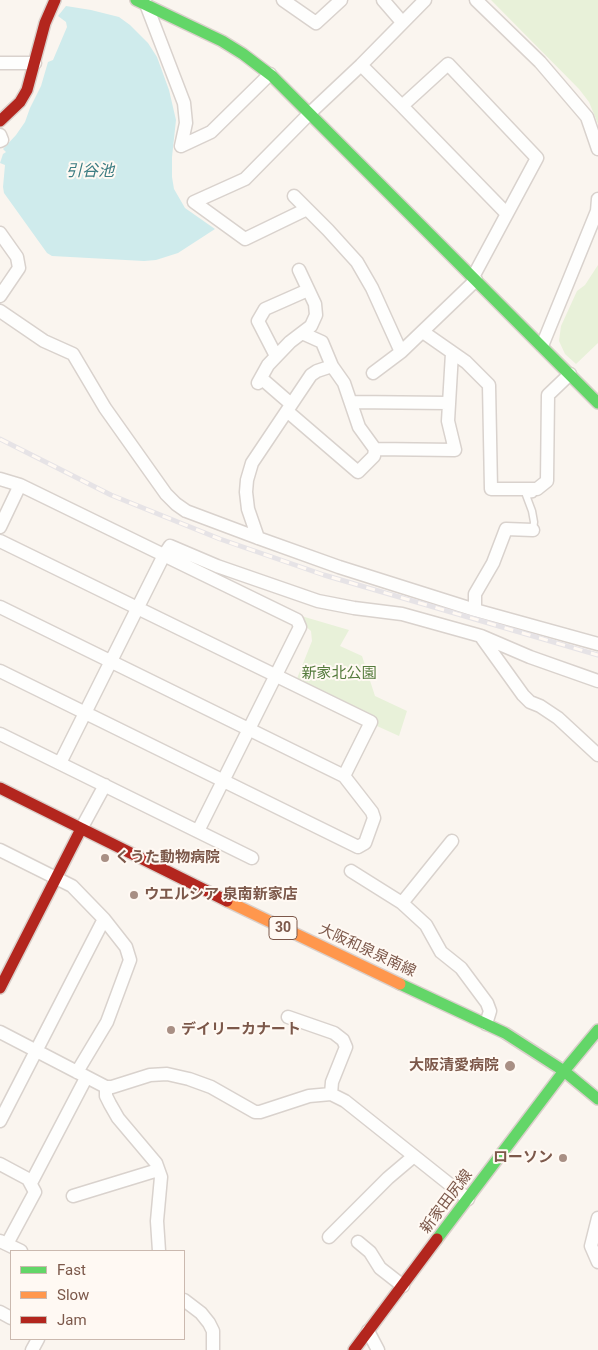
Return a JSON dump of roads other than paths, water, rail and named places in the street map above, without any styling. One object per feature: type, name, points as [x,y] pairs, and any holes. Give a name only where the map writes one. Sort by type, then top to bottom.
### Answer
[{"type":"main road","points":[[0,121],[20,102],[27,90],[45,23],[55,0]]},
{"type":"main road","points":[[141,2],[222,41],[270,74],[598,403]]},
{"type":"main road","name":"大阪和泉泉南線","points":[[0,788],[261,918],[486,1024],[520,1042],[564,1071],[598,1099]]},
{"type":"main road","points":[[0,988],[81,829]]},
{"type":"main road","points":[[564,1071],[598,1030]]},
{"type":"main road","name":"新家田尻線","points":[[354,1350],[564,1071]]},
{"type":"street","points":[[283,0],[316,23],[341,0]]},
{"type":"street","points":[[382,0],[402,22]]},
{"type":"street","points":[[308,209],[245,239],[194,202],[245,179],[425,0]]},
{"type":"street","points":[[476,0],[540,62],[587,117],[598,149]]},
{"type":"street","points":[[141,2],[184,103],[186,123],[181,146],[211,132],[270,74]]},
{"type":"street","points":[[0,63],[35,63]]},
{"type":"street","points":[[373,373],[401,352],[423,332],[475,278],[538,158],[448,64],[402,106]]},
{"type":"street","points":[[361,65],[507,214]]},
{"type":"street","points":[[0,135],[2,140],[0,141]]},
{"type":"street","points":[[294,196],[357,262],[372,288],[401,352]]},
{"type":"street","points":[[542,346],[597,211],[598,199]]},
{"type":"street","points":[[0,233],[17,258],[19,268],[0,296]]},
{"type":"street","points":[[299,270],[314,304],[316,315],[311,326],[268,365],[260,381],[358,472],[374,456],[376,449]]},
{"type":"street","points":[[276,356],[258,321],[265,309],[308,290]]},
{"type":"street","points":[[3,315],[44,341],[73,354],[105,408],[166,494],[186,511],[339,567],[475,610],[598,644]]},
{"type":"street","points":[[423,332],[466,362],[490,385],[491,489],[537,489],[547,482],[548,395],[570,374]]},
{"type":"street","points":[[302,333],[322,342],[332,366],[344,383],[359,427],[376,449]]},
{"type":"street","points":[[376,449],[455,450],[448,421],[452,353]]},
{"type":"street","points":[[258,538],[248,509],[247,480],[252,463],[311,375],[332,366]]},
{"type":"street","points":[[350,402],[449,403]]},
{"type":"street","points":[[0,479],[20,485],[297,620],[300,626],[198,831]]},
{"type":"street","points":[[0,527],[20,485]]},
{"type":"street","points":[[475,610],[475,594],[493,563],[506,529],[533,530]]},
{"type":"street","points":[[0,541],[371,722],[344,776]]},
{"type":"street","points":[[60,763],[170,546],[217,566],[318,600],[354,608],[402,614],[481,636],[530,657],[598,681]]},
{"type":"street","points":[[0,607],[344,776],[372,812],[374,818],[365,843],[358,846],[0,671]]},
{"type":"street","points":[[481,636],[522,695],[530,702],[558,718],[598,755]]},
{"type":"street","points":[[0,734],[252,858]]},
{"type":"street","points":[[81,829],[105,785]]},
{"type":"street","points":[[402,903],[452,841]]},
{"type":"street","points":[[0,850],[72,886],[104,919],[126,947],[130,960],[107,1022],[31,1183]]},
{"type":"street","points":[[351,871],[402,903],[426,925],[441,952],[461,968],[487,1003],[490,1011],[486,1024]]},
{"type":"street","points":[[0,1121],[104,919]]},
{"type":"street","points":[[288,1017],[334,1033],[343,1040],[346,1047],[332,1082],[331,1094]]},
{"type":"street","points":[[0,1032],[106,1087],[112,1087],[150,1075],[167,1074],[189,1078],[211,1087],[255,1112],[309,1096],[331,1094],[345,1101],[468,1199]]},
{"type":"street","points":[[106,1087],[106,1096],[118,1118],[156,1163],[161,1177],[157,1221],[159,1250]]},
{"type":"street","points":[[329,1237],[388,1178],[414,1156]]},
{"type":"street","points":[[0,1164],[31,1183],[35,1192],[4,1243],[19,1250]]},
{"type":"street","points":[[73,1196],[158,1170]]},
{"type":"street","points":[[598,1218],[591,1246],[598,1262]]},
{"type":"street","points":[[358,1242],[370,1252],[380,1268],[403,1286]]},
{"type":"street","points":[[185,1301],[210,1323],[213,1330],[213,1350]]},
{"type":"street","points":[[368,1331],[378,1350]]},
{"type":"lane","points":[[533,530],[532,511],[526,495],[540,493],[543,484]]},
{"type":"water","name":"引谷池","points":[[66,6],[119,17],[148,43],[157,57],[169,90],[176,120],[172,157],[174,189],[185,208],[215,229],[178,253],[156,260],[144,261],[52,256],[47,253],[4,193],[5,165],[0,163],[3,154],[6,152],[3,149],[25,122],[41,86],[48,62],[53,60],[67,27],[66,22],[58,16]]},
{"type":"railway","points":[[0,439],[111,495],[220,539],[324,575],[598,655]]},
{"type":"place","name":"くうた動物病院","points":[[105,858]]},
{"type":"place","name":"ウエルシア 泉南新家店","points":[[134,895]]},
{"type":"place","name":"デイリーカナート","points":[[171,1030]]},
{"type":"place","name":"大阪清愛病院","points":[[510,1066]]},
{"type":"place","name":"ローソン","points":[[563,1158]]},
{"type":"park label","name":"新家北公園","points":[[339,674]]}]
